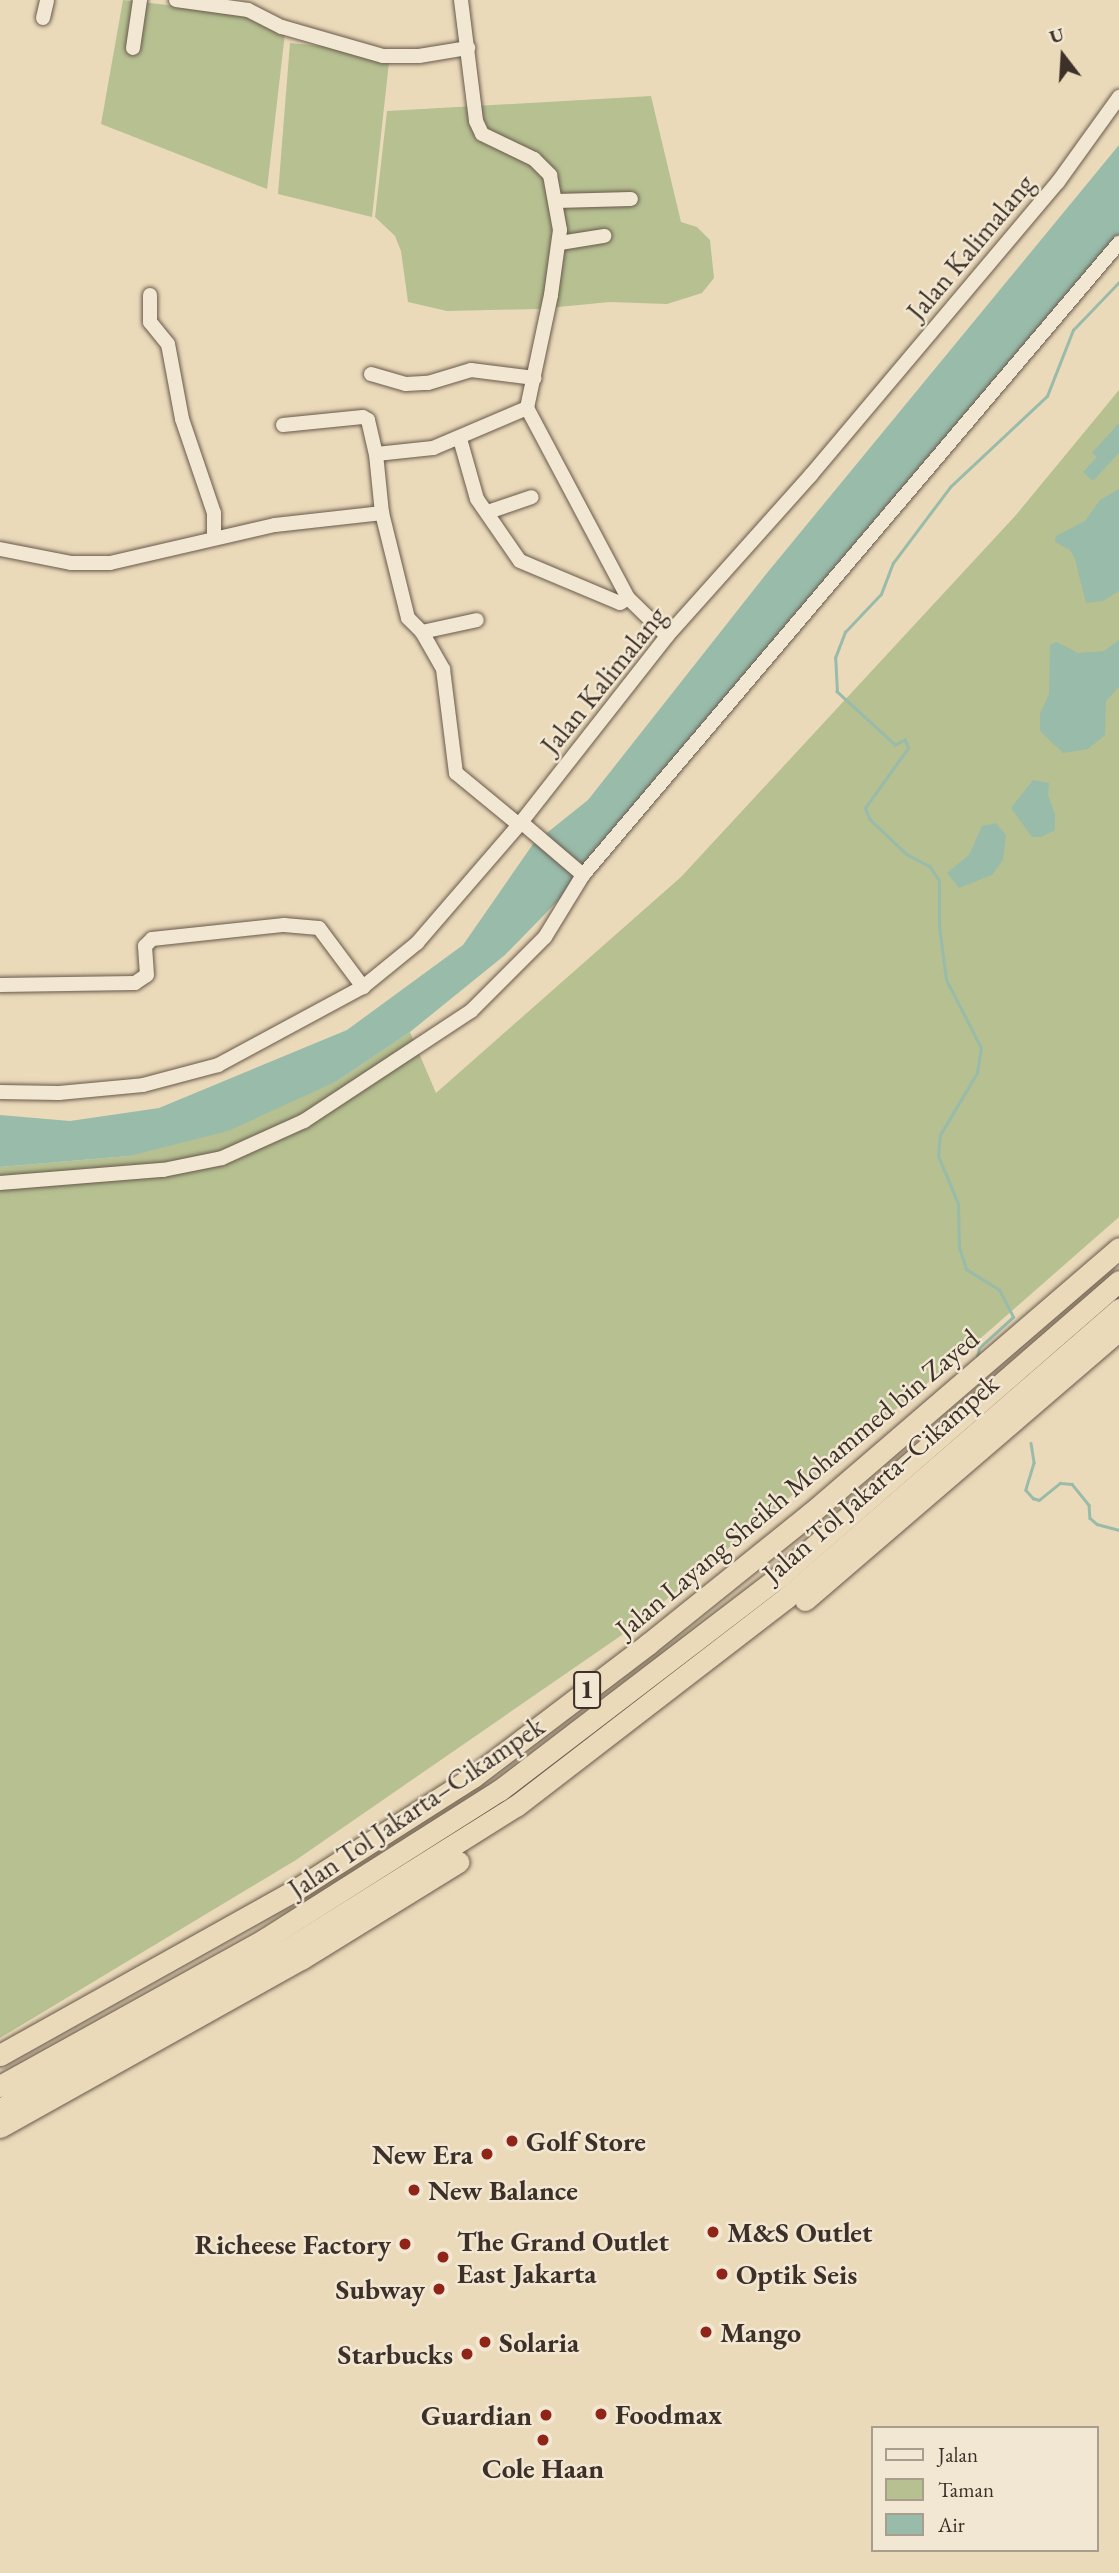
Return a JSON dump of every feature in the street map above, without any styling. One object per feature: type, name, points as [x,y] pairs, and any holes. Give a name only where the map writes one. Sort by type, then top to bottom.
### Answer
[{"type":"highway","name":"Jalan Layang Sheikh Mohammed bin Zayed","points":[[0,2055],[297,1889],[472,1777],[648,1644],[811,1513],[1119,1248]]},
{"type":"highway","name":"Jalan Tol Jakarta–Cikampek","points":[[0,2085],[265,1939],[500,1790],[780,1575],[1119,1281]]},
{"type":"highway","name":"Jalan Tol Jakarta–Cikampek","points":[[0,2109],[286,1950],[516,1806],[777,1605],[1119,1309]]},
{"type":"highway","name":"1","points":[[0,2127],[301,1959],[431,1880],[576,1780],[853,1561],[1119,1330]]},
{"type":"street","points":[[43,18],[47,0]]},
{"type":"street","points":[[133,48],[140,0]]},
{"type":"street","points":[[176,0],[248,10],[291,30],[383,56],[419,56],[468,48]]},
{"type":"street","points":[[461,0],[476,121],[482,134],[544,167],[556,201],[560,243],[527,408],[628,598],[667,636]]},
{"type":"street","name":"Jalan Kalimalang","points":[[0,1092],[59,1093],[143,1085],[190,1075],[244,1054],[363,987],[417,943],[523,825],[667,636],[811,475],[1058,182],[1119,97]]},
{"type":"street","points":[[556,201],[631,199]]},
{"type":"street","points":[[560,243],[604,236]]},
{"type":"street","points":[[0,1183],[183,1167],[222,1158],[288,1129],[471,1012],[545,937],[579,872],[1119,243]]},
{"type":"street","points":[[150,296],[150,322],[170,352],[182,419],[214,513],[214,538]]},
{"type":"street","points":[[371,374],[405,384],[428,383],[471,370],[534,378]]},
{"type":"street","points":[[376,454],[423,450],[460,439],[527,408]]},
{"type":"street","points":[[283,425],[363,417],[368,420],[376,454],[382,513],[408,618],[422,632],[443,669],[458,778],[523,825],[579,872]]},
{"type":"street","points":[[460,439],[477,499],[520,561],[621,603],[628,598]]},
{"type":"street","points":[[488,512],[532,497]]},
{"type":"street","points":[[0,549],[71,563],[110,563],[275,525],[382,513]]},
{"type":"street","points":[[422,632],[477,620]]},
{"type":"street","points":[[0,985],[135,983],[147,975],[145,946],[152,940],[284,925],[319,928],[363,987]]},
{"type":"green space","points":[[123,0],[248,14],[285,33],[267,189],[101,124]]},
{"type":"green space","points":[[290,43],[342,48],[389,62],[372,217],[278,194]]},
{"type":"green space","points":[[651,96],[681,222],[697,227],[710,240],[714,278],[702,293],[667,304],[610,302],[537,309],[447,311],[408,302],[401,251],[395,236],[375,217],[387,111]]},
{"type":"green space","points":[[1119,390],[1119,1217],[966,1351],[632,1628],[296,1860],[0,2038],[0,1167],[129,1156],[337,1081],[410,1032],[436,1093],[681,877],[1016,515]]},
{"type":"water","points":[[1119,145],[1119,244],[583,875],[505,955],[410,1032],[337,1081],[228,1131],[129,1156],[0,1167],[0,1115],[70,1121],[159,1108],[347,1030],[463,945],[533,844],[588,800],[767,573]]},
{"type":"water","points":[[1119,423],[1119,453],[1093,481],[1083,472],[1097,457],[1092,453]]},
{"type":"water","points":[[1119,489],[1119,591],[1103,601],[1086,603],[1075,559],[1070,550],[1055,542],[1056,536],[1085,521],[1100,500]]},
{"type":"water","points":[[1119,640],[1119,687],[1106,701],[1105,735],[1088,749],[1063,753],[1040,731],[1040,714],[1049,694],[1050,645],[1057,642],[1078,653],[1104,651]]},
{"type":"water","points":[[1033,780],[1049,783],[1048,795],[1055,814],[1055,830],[1041,837],[1032,837],[1011,808]]},
{"type":"water","points":[[996,823],[1006,835],[1003,860],[992,875],[959,888],[947,873],[969,855],[982,826]]},
{"type":"waterway","points":[[977,1357],[979,1348],[1013,1317],[999,1290],[966,1269],[959,1248],[958,1204],[938,1156],[940,1135],[977,1073],[981,1048],[946,980],[939,926],[939,881],[930,867],[907,855],[870,820],[865,808],[908,748],[905,740],[895,745],[837,692],[835,658],[845,632],[881,594],[893,563],[950,487],[1047,396],[1073,330],[1119,282]]},
{"type":"waterway","points":[[1031,1443],[1034,1463],[1026,1490],[1033,1498],[1039,1500],[1060,1483],[1072,1484],[1089,1505],[1090,1518],[1097,1524],[1119,1530]]},
{"type":"place","name":"Golf Store","points":[[512,2141]]},
{"type":"place","name":"New Era","points":[[487,2154]]},
{"type":"place","name":"New Balance","points":[[414,2190]]},
{"type":"place","name":"M&S Outlet","points":[[713,2232]]},
{"type":"place","name":"Richeese Factory","points":[[405,2244]]},
{"type":"place","name":"The Grand Outlet East Jakarta","points":[[443,2257]]},
{"type":"place","name":"Optik Seis","points":[[722,2274]]},
{"type":"place","name":"Subway","points":[[439,2289]]},
{"type":"place","name":"Mango","points":[[706,2332]]},
{"type":"place","name":"Solaria","points":[[485,2342]]},
{"type":"place","name":"Starbucks","points":[[467,2354]]},
{"type":"place","name":"Foodmax","points":[[601,2414]]},
{"type":"place","name":"Guardian","points":[[546,2415]]},
{"type":"place","name":"Cole Haan","points":[[543,2440]]}]
